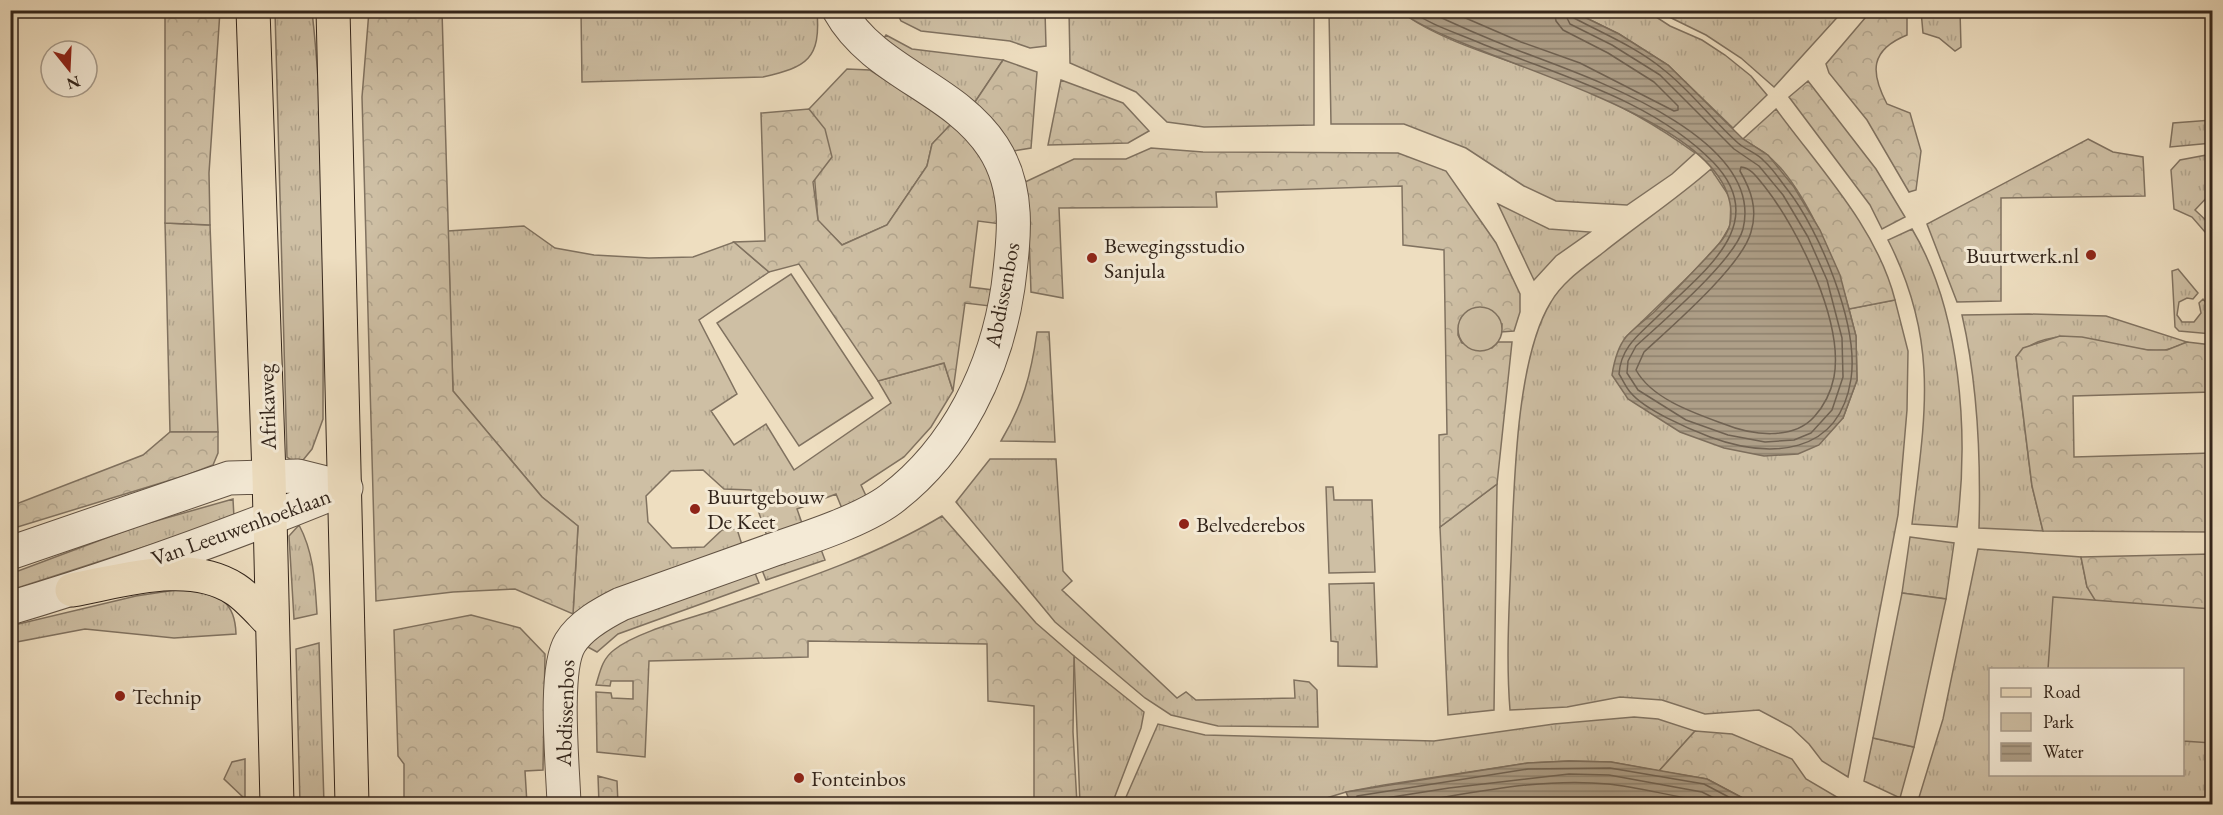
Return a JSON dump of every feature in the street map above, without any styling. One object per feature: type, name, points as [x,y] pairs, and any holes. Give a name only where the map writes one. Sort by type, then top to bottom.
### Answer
[{"type":"main road","name":"Afrikaweg","points":[[253,10],[271,518],[276,804]]},
{"type":"main road","points":[[333,10],[352,804]]},
{"type":"main road","points":[[72,590],[169,574],[200,575],[235,588],[272,624]]},
{"type":"street","name":"Abdissenbos","points":[[564,804],[562,668],[563,658],[571,641],[598,616],[621,604],[825,532],[889,500],[944,448],[982,383],[1001,322],[1014,241],[1014,204],[1004,167],[981,130],[956,107],[871,50],[848,27],[839,10]]},
{"type":"street","name":"Van Leeuwenhoeklaan","points":[[10,553],[229,478],[298,476],[346,488]]},
{"type":"street","name":"Van Leeuwenhoeklaan","points":[[10,608],[72,590],[271,518],[346,488]]},
{"type":"green space","points":[[165,11],[220,11],[209,173],[210,225],[165,223]]},
{"type":"green space","points":[[275,11],[312,11],[320,113],[323,215],[323,419],[312,449],[299,465],[287,457]]},
{"type":"green space","points":[[369,11],[442,11],[453,391],[542,497],[578,526],[573,614],[515,589],[453,592],[376,601],[362,97]]},
{"type":"green space","points":[[581,11],[817,11],[818,27],[813,50],[808,58],[791,69],[763,77],[582,82]]},
{"type":"green space","points":[[896,11],[1045,11],[1046,46],[1030,48],[1010,41],[921,31],[901,21]]},
{"type":"green space","points":[[1069,11],[1314,11],[1314,125],[1204,127],[1167,122],[1136,92],[1070,63]]},
{"type":"green space","points":[[1329,11],[1400,11],[1417,23],[1459,43],[1552,76],[1604,98],[1651,124],[1695,153],[1672,174],[1627,205],[1556,201],[1524,186],[1466,148],[1404,124],[1331,124]]},
{"type":"green space","points":[[1572,11],[1647,11],[1725,55],[1751,76],[1767,95],[1733,128],[1668,65],[1619,34]]},
{"type":"green space","points":[[1657,11],[1843,11],[1774,87],[1741,58],[1706,35]]},
{"type":"green space","points":[[1871,11],[1907,11],[1907,35],[1895,41],[1880,55],[1876,72],[1887,104],[1910,113],[1921,151],[1916,190],[1909,192],[1867,120],[1829,73],[1826,64]]},
{"type":"green space","points":[[1921,11],[1960,11],[1961,47],[1955,51],[1939,38],[1923,33]]},
{"type":"green space","points":[[886,35],[912,49],[1003,60],[975,102],[880,44]]},
{"type":"green space","points":[[1003,60],[1037,72],[1031,148],[1013,151],[975,102]]},
{"type":"green space","points":[[847,69],[870,70],[952,123],[932,144],[927,166],[887,225],[842,245],[818,221],[809,109]]},
{"type":"green space","points":[[1061,80],[1123,103],[1149,131],[1128,143],[1048,145]]},
{"type":"green space","points":[[1808,81],[1876,169],[1905,217],[1882,229],[1870,205],[1789,97]]},
{"type":"green space","points":[[809,109],[825,129],[832,157],[813,182],[818,220],[842,245],[887,225],[927,166],[932,144],[952,123],[981,147],[999,184],[1001,224],[978,221],[970,287],[993,290],[990,306],[965,303],[953,391],[944,363],[878,381],[799,264],[769,272],[734,242],[765,241],[761,113]]},
{"type":"green space","points":[[1776,109],[1861,223],[1875,248],[1895,300],[1849,309],[1827,248],[1793,184],[1766,154],[1743,139]]},
{"type":"green space","points":[[2212,120],[2212,143],[2170,147],[2173,123]]},
{"type":"green space","points":[[2088,139],[2113,152],[2143,157],[2145,196],[2001,198],[2001,301],[1957,302],[1927,224]]},
{"type":"green space","points":[[1151,148],[1203,152],[1398,153],[1446,171],[1496,243],[1520,294],[1520,312],[1514,331],[1501,332],[1502,324],[1459,324],[1458,335],[1462,343],[1492,348],[1498,342],[1512,342],[1497,484],[1440,527],[1439,435],[1447,434],[1444,250],[1403,245],[1402,186],[1216,192],[1217,207],[1059,208],[1063,298],[1031,292],[1029,235],[1023,183],[1074,159],[1126,159]]},
{"type":"green space","points":[[2212,154],[2212,192],[2195,210],[2212,226],[2205,232],[2192,217],[2174,209],[2171,170],[2180,160]]},
{"type":"green space","points":[[1711,169],[1731,199],[1730,226],[1720,243],[1693,272],[1625,338],[1843,418],[1857,380],[1856,336],[1849,309],[1895,300],[1908,351],[1907,410],[1898,515],[1848,777],[1822,761],[1809,744],[1791,727],[1759,710],[1705,714],[1662,700],[1620,697],[1567,707],[1510,710],[1508,636],[1515,464],[1523,391],[1539,327],[1556,294],[1568,281]]},
{"type":"green space","points":[[1498,204],[1549,229],[1590,232],[1556,256],[1534,280]]},
{"type":"green space","points":[[165,223],[210,225],[218,432],[170,432]]},
{"type":"green space","points":[[524,226],[555,248],[594,255],[649,258],[693,257],[734,242],[769,272],[699,320],[737,394],[711,411],[734,445],[766,424],[794,470],[891,403],[878,381],[944,363],[953,391],[931,427],[904,457],[861,485],[868,500],[843,511],[836,494],[797,509],[803,526],[768,539],[751,490],[724,489],[703,470],[671,471],[646,496],[648,522],[672,548],[704,547],[722,530],[737,529],[743,548],[573,614],[578,526],[542,497],[453,391],[448,231]]},
{"type":"green space","points":[[1912,229],[1941,297],[1951,335],[1957,374],[1962,453],[1957,527],[1912,524],[1924,414],[1922,346],[1916,312],[1888,240]]},
{"type":"green space","points":[[2178,269],[2198,293],[2193,299],[2187,298],[2179,302],[2177,315],[2182,322],[2194,322],[2201,313],[2199,303],[2203,299],[2212,310],[2212,334],[2179,331],[2175,327],[2172,271]]},
{"type":"green space","points":[[791,274],[873,398],[799,446],[717,323]]},
{"type":"green space","points":[[1480,307],[1489,308],[1496,313],[1501,320],[1501,338],[1496,345],[1489,350],[1480,351],[1471,350],[1464,345],[1459,338],[1458,329],[1459,320],[1464,313],[1471,308]]},
{"type":"green space","points":[[1962,315],[2106,316],[2187,342],[2168,349],[2146,350],[2088,339],[2049,338],[2032,345],[2016,357],[2032,486],[2043,531],[1979,528],[1975,394]]},
{"type":"green space","points":[[1037,332],[1049,332],[1055,442],[1001,441],[1025,389]]},
{"type":"green space","points":[[2060,336],[2082,337],[2148,350],[2167,350],[2187,342],[2212,345],[2212,392],[2073,396],[2074,457],[2212,453],[2212,532],[2043,531],[2032,486],[2016,357],[2023,348]]},
{"type":"green space","points":[[170,432],[218,432],[218,453],[213,465],[11,529],[11,506],[143,455]]},
{"type":"green space","points":[[990,459],[1056,459],[1063,571],[1072,581],[1062,590],[1177,698],[1186,692],[1196,700],[1295,698],[1294,680],[1309,682],[1317,690],[1318,727],[1218,726],[1171,715],[1145,698],[1055,622],[956,502]]},
{"type":"green space","points":[[1497,484],[1494,710],[1448,715],[1440,527]]},
{"type":"green space","points":[[1326,487],[1333,487],[1334,500],[1372,500],[1375,572],[1329,573]]},
{"type":"green space","points":[[233,499],[234,518],[11,590],[10,574],[138,526]]},
{"type":"green space","points":[[942,516],[1036,623],[1074,656],[1073,732],[1077,804],[1034,804],[1034,706],[988,701],[987,644],[808,641],[808,657],[649,661],[645,757],[597,752],[596,692],[611,693],[612,698],[633,699],[633,681],[611,681],[610,686],[596,685],[604,662],[614,650],[624,643],[635,637],[831,569],[888,545]]},
{"type":"green space","points":[[299,525],[311,557],[317,614],[294,619],[289,536]]},
{"type":"green space","points":[[1910,537],[1954,543],[1946,599],[1902,593]]},
{"type":"green space","points":[[819,544],[825,560],[766,580],[760,565]]},
{"type":"green space","points":[[1978,549],[2081,557],[2087,587],[2212,618],[2212,804],[1917,804],[1943,719]]},
{"type":"green space","points":[[2212,554],[2212,618],[2103,613],[2087,587],[2081,557]]},
{"type":"green space","points":[[753,568],[759,583],[618,634],[597,652],[586,646],[613,620]]},
{"type":"green space","points":[[1374,583],[1377,667],[1338,666],[1338,642],[1331,641],[1329,584]]},
{"type":"green space","points":[[189,588],[223,601],[232,614],[236,634],[174,638],[85,629],[11,643],[10,626],[136,596]]},
{"type":"green space","points":[[1902,593],[1946,599],[1914,747],[1873,738]]},
{"type":"green space","points":[[2053,597],[2212,609],[2212,743],[2184,741],[2184,668],[2048,668]]},
{"type":"green space","points":[[471,615],[520,628],[545,654],[543,770],[525,771],[527,804],[404,804],[404,764],[398,756],[394,630]]},
{"type":"green space","points":[[319,643],[324,804],[300,804],[296,649]]},
{"type":"green space","points":[[1074,656],[1144,712],[1141,728],[1112,804],[1080,804]]},
{"type":"green space","points":[[1634,717],[1658,719],[1695,731],[1659,771],[1611,762],[1528,763],[1346,792],[1307,804],[1123,804],[1158,724],[1205,735],[1434,741],[1554,724]]},
{"type":"green space","points":[[1695,731],[1732,734],[1792,759],[1806,779],[1842,800],[1840,804],[1754,804],[1707,779],[1659,771]]},
{"type":"green space","points":[[1873,738],[1914,747],[1900,798],[1864,781]]},
{"type":"green space","points":[[245,759],[245,799],[224,779],[232,762]]},
{"type":"green space","points":[[598,776],[617,781],[618,804],[599,804]]},
{"type":"water","points":[[1400,11],[1572,11],[1619,34],[1668,65],[1743,139],[1768,155],[1794,187],[1820,230],[1840,275],[1856,336],[1857,380],[1843,418],[1819,445],[1798,454],[1764,456],[1724,448],[1680,432],[1628,399],[1612,375],[1618,350],[1626,337],[1653,313],[1707,257],[1720,242],[1730,224],[1724,186],[1696,152],[1651,123],[1596,96],[1481,51],[1433,30]]},
{"type":"water","points":[[1611,762],[1707,779],[1754,804],[1351,804],[1346,792],[1528,763]]},
{"type":"place","name":"Buurtwerk.nl","points":[[2091,255]]},
{"type":"place","name":"Bewegingsstudio Sanjula","points":[[1092,258]]},
{"type":"place","name":"Buurtgebouw De Keet","points":[[695,509]]},
{"type":"place","name":"Belvederebos","points":[[1184,524]]},
{"type":"place","name":"Technip","points":[[120,696]]},
{"type":"place","name":"Fonteinbos","points":[[799,778]]}]
